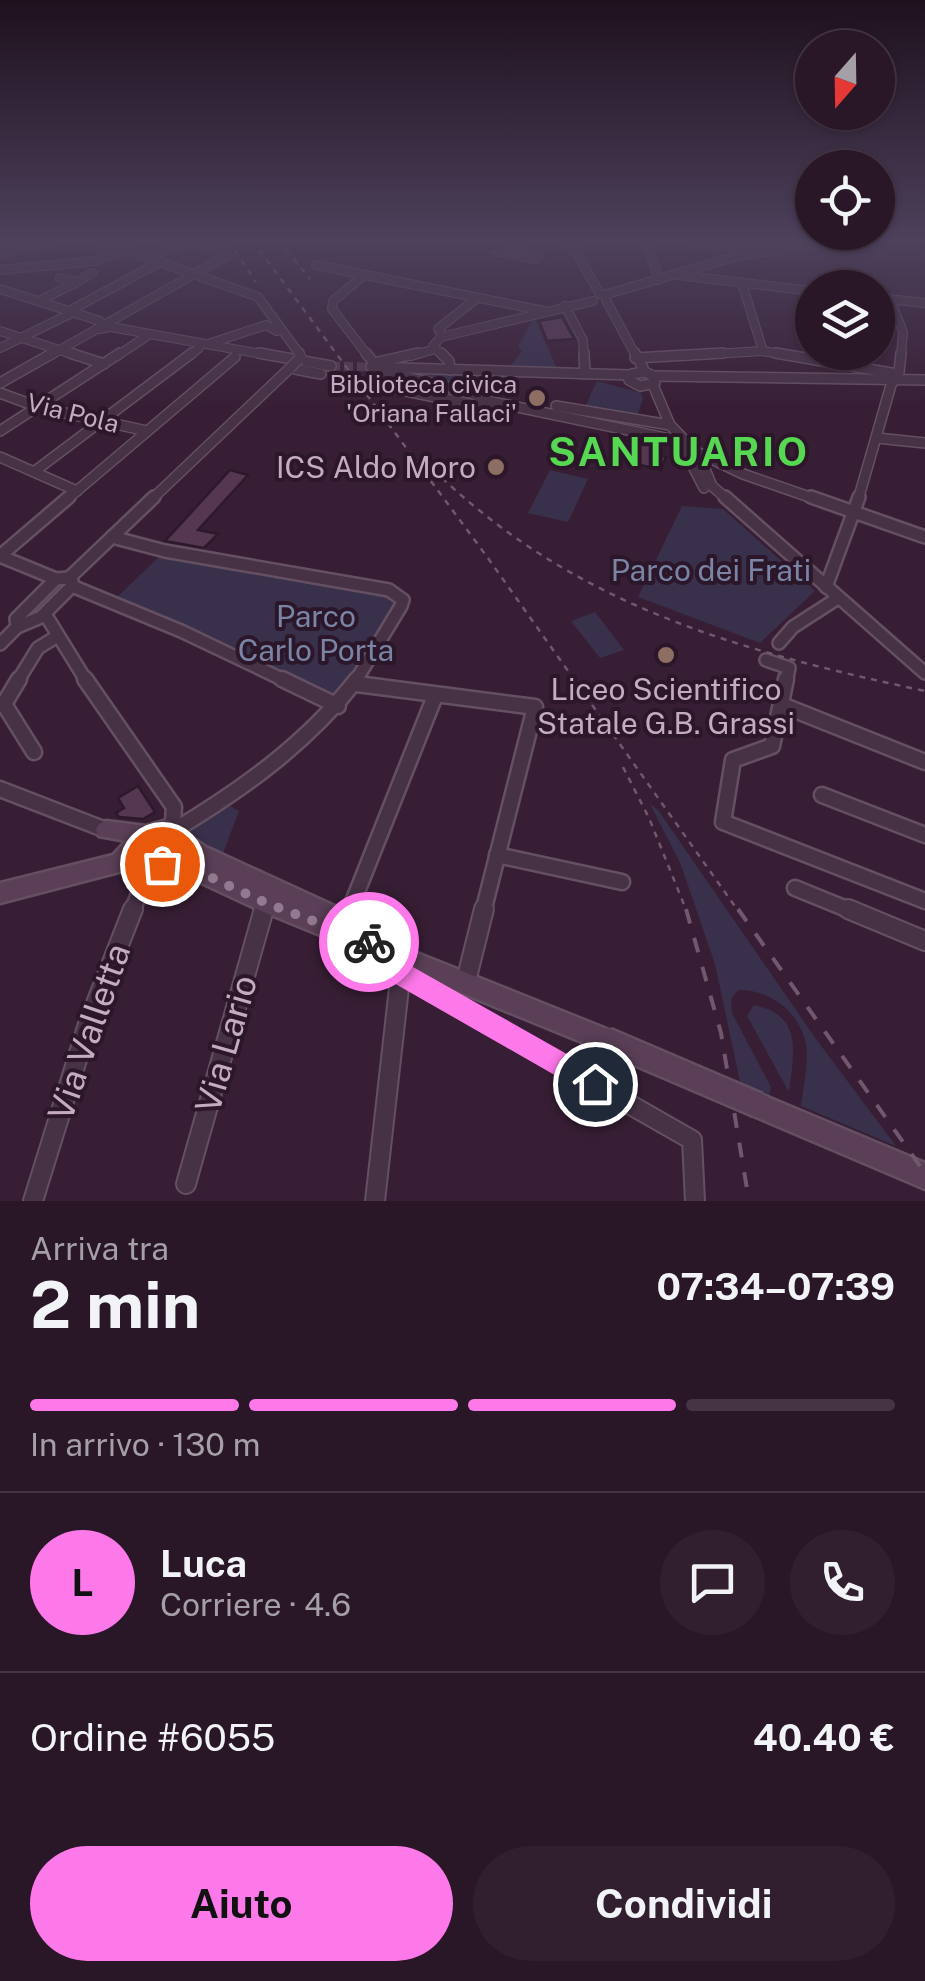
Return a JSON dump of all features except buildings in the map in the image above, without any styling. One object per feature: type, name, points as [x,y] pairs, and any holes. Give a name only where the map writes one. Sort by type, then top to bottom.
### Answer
[{"type":"street","points":[[21,296],[100,321]]},
{"type":"street","points":[[39,301],[49,296]]},
{"type":"street","points":[[0,348],[100,296]]},
{"type":"street","points":[[0,382],[156,296]]},
{"type":"street","points":[[18,627],[16,619],[66,581],[299,359],[301,356],[255,296]]},
{"type":"street","points":[[339,296],[332,309],[375,367],[488,401],[666,426],[696,450],[743,474],[925,537]]},
{"type":"street","points":[[467,296],[544,311]]},
{"type":"street","points":[[450,370],[449,361],[433,344],[443,336],[605,296]]},
{"type":"street","points":[[746,296],[763,350]]},
{"type":"street","points":[[443,336],[438,329],[477,298]]},
{"type":"street","points":[[598,298],[652,379],[666,426],[706,485],[732,512],[925,672]]},
{"type":"street","points":[[598,298],[618,334],[633,379],[662,410]]},
{"type":"street","points":[[895,300],[925,303]]},
{"type":"street","points":[[566,306],[582,340],[586,374]]},
{"type":"street","points":[[826,588],[854,514],[895,378],[903,330],[895,311]]},
{"type":"street","points":[[177,342],[260,320],[270,312]]},
{"type":"street","points":[[117,318],[114,324],[123,330]]},
{"type":"street","points":[[35,471],[226,336],[272,325],[299,359]]},
{"type":"street","points":[[87,335],[106,327],[331,366]]},
{"type":"street","points":[[0,331],[104,364]]},
{"type":"street","points":[[0,431],[147,336]]},
{"type":"street","points":[[202,336],[207,347]]},
{"type":"street","points":[[226,336],[229,344],[258,350],[277,352],[288,348]]},
{"type":"street","points":[[177,342],[321,374]]},
{"type":"street","points":[[636,358],[763,350],[895,378]]},
{"type":"street","points":[[375,367],[400,364],[419,352],[438,352]]},
{"type":"street","points":[[431,369],[440,364],[438,352]]},
{"type":"street","points":[[235,357],[0,556],[181,631],[338,706]]},
{"type":"street","points":[[0,365],[19,372]]},
{"type":"street","points":[[375,367],[633,379],[925,380]]},
{"type":"street","points":[[386,387],[597,429],[603,419]]},
{"type":"street","name":"Via Pola","points":[[0,393],[38,407],[147,430]]},
{"type":"street","points":[[510,398],[591,413],[679,441]]},
{"type":"street","points":[[877,438],[925,443]]},
{"type":"street","points":[[696,450],[706,485]]},
{"type":"street","points":[[0,457],[76,490]]},
{"type":"street","points":[[706,485],[722,474],[743,474]]},
{"type":"street","points":[[112,537],[165,551],[388,590],[400,596],[403,604],[357,684],[338,706],[264,774],[142,854]]},
{"type":"street","points":[[0,644],[18,627],[46,614],[66,581]]},
{"type":"street","points":[[780,643],[794,627],[838,598]]},
{"type":"street","points":[[0,893],[142,854],[176,852],[172,834],[174,807],[56,638],[46,614]]},
{"type":"street","points":[[34,752],[4,704],[38,648],[56,638]]},
{"type":"street","points":[[766,660],[788,668],[772,746],[732,760],[723,822],[925,901]]},
{"type":"street","points":[[357,684],[535,707],[466,981]]},
{"type":"street","points":[[343,926],[435,696]]},
{"type":"street","points":[[782,705],[925,762]]},
{"type":"street","points":[[0,790],[106,830],[142,854],[182,864],[266,903],[343,926]]},
{"type":"street","points":[[822,796],[925,835]]},
{"type":"street","points":[[172,834],[343,926],[692,1140],[695,1201]]},
{"type":"street","name":"Via Valletta","points":[[34,1201],[142,854]]},
{"type":"street","points":[[497,855],[622,882]]},
{"type":"street","points":[[795,888],[925,941]]},
{"type":"street","name":"Via Lario","points":[[186,1184],[266,903]]},
{"type":"street","points":[[395,959],[466,981],[925,1176]]},
{"type":"street","points":[[375,1201],[395,959]]},
{"type":"green space","points":[[534,317],[557,369],[509,368],[522,351],[518,347]]},
{"type":"green space","points":[[400,371],[507,374],[501,391],[496,393]]},
{"type":"green space","points":[[597,381],[641,393],[643,399],[636,419],[584,409]]},
{"type":"green space","points":[[550,470],[588,479],[568,522],[528,513]]},
{"type":"green space","name":"Parco dei Frati","points":[[682,506],[723,509],[815,591],[760,643],[638,597]]},
{"type":"green space","name":"Parco Carlo Porta","points":[[161,555],[385,594],[396,605],[351,681],[335,696],[115,599]]},
{"type":"green space","points":[[595,612],[624,650],[600,658],[571,621]]},
{"type":"green space","points":[[650,804],[896,1146],[801,1106],[807,1056],[801,1029],[780,1003],[760,993],[738,990],[731,999],[732,1013],[771,1087],[768,1099],[742,1091],[715,964],[681,865]]},
{"type":"green space","points":[[230,806],[239,811],[220,861],[193,845],[189,831]]},
{"type":"green space","points":[[754,1005],[770,1010],[788,1026],[793,1050],[789,1092],[747,1016]]},
{"type":"tunnel","points":[[331,366],[371,367]]},
{"type":"railway","points":[[294,296],[485,554],[739,912]]},
{"type":"railway","points":[[442,478],[495,523],[551,561],[667,619],[792,660],[925,691]]},
{"type":"railway","points":[[623,767],[649,818],[686,911]]},
{"type":"railway","points":[[738,909],[925,1173]]},
{"type":"railway","points":[[686,911],[721,1033],[749,1201]]},
{"type":"way so far","points":[[162,864],[182,864],[266,903],[369,942]]},
{"type":"place","name":"Biblioteca civica 'Oriana Fallaci'","points":[[537,398]]},
{"type":"place","name":"ICS Aldo Moro","points":[[496,467]]},
{"type":"place","name":"Liceo Scientifico Statale G.B. Grassi","points":[[666,655]]},
{"type":"district","name":"SANTUARIO","points":[[679,451]]},
{"type":"route","points":[[369,942],[402,956],[401,974],[595,1084]]}]
